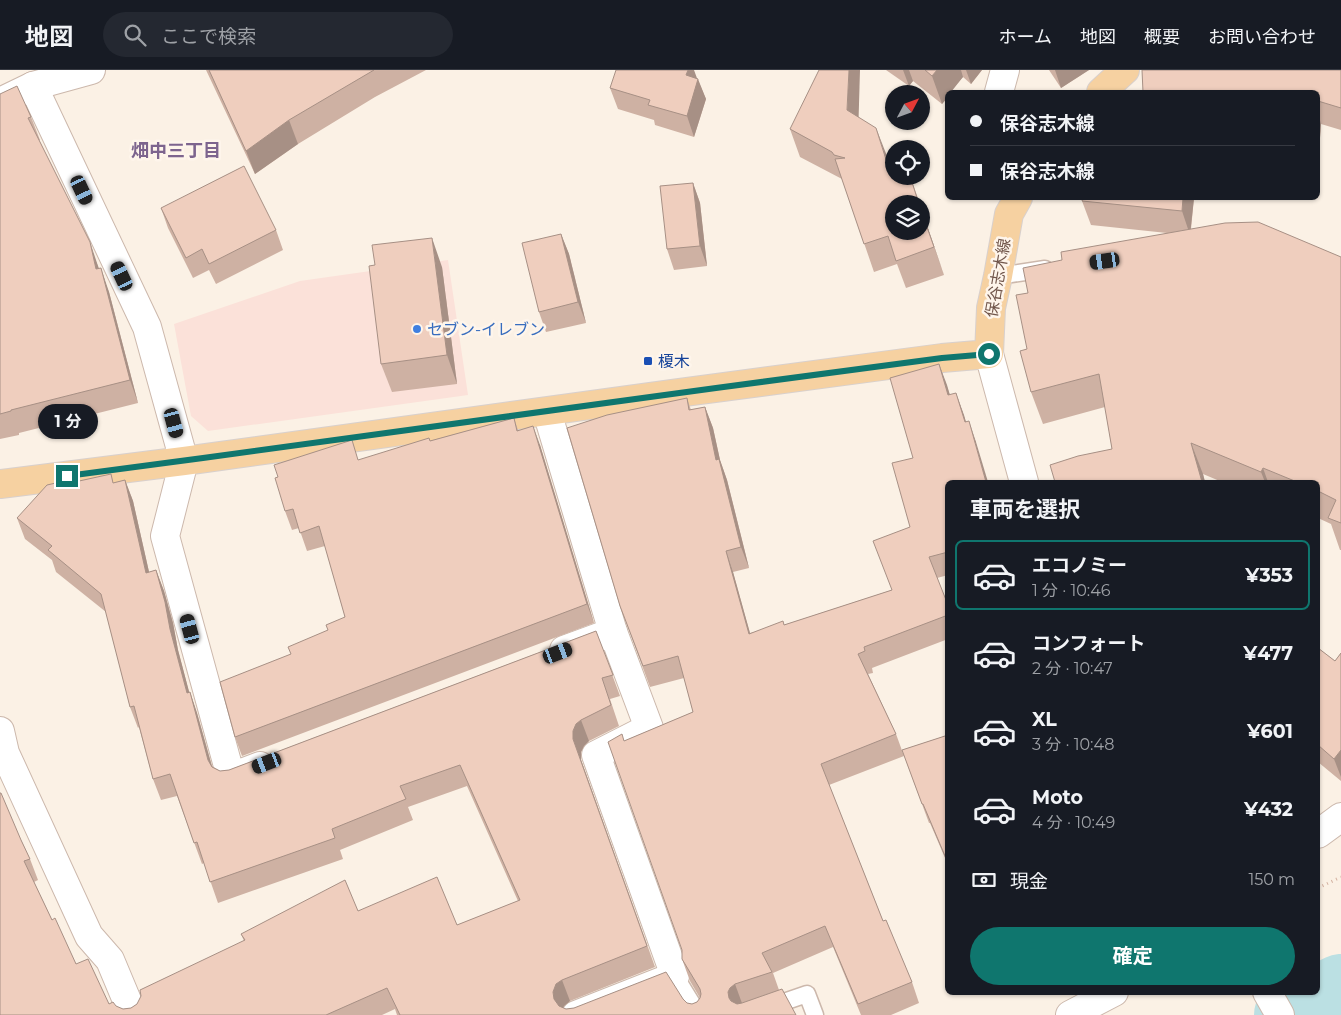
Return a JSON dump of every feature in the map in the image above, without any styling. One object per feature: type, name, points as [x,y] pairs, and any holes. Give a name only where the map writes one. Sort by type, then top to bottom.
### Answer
[{"type":"main road","points":[[1103,90],[1125,70]]},
{"type":"main road","name":"保谷志木線","points":[[989,354],[991,308],[1011,203]]},
{"type":"main road","points":[[0,484],[184,461],[678,393],[989,354]]},
{"type":"street","points":[[0,102],[33,86],[91,70]]},
{"type":"street","points":[[1000,90],[1005,70]]},
{"type":"street","points":[[33,86],[147,328],[184,461],[165,536],[231,777],[287,756]]},
{"type":"street","points":[[989,354],[1023,480]]},
{"type":"street","points":[[547,412],[613,632],[649,728],[596,755],[675,976],[576,1015]]},
{"type":"street","points":[[538,660],[613,632]]},
{"type":"street","points":[[2,748],[89,936],[110,960],[133,1015]]},
{"type":"street","points":[[1320,833],[1341,817]]},
{"type":"street","points":[[1070,1015],[1108,995]]},
{"type":"street","points":[[1269,995],[1280,1015]]},
{"type":"lane","points":[[998,276],[1064,267]]},
{"type":"lane","points":[[675,976],[699,1015]]},
{"type":"lane","points":[[746,1015],[807,994],[815,1015]]},
{"type":"path","points":[[1320,887],[1341,877]]},
{"type":"shaded area","points":[[448,260],[468,395],[208,431],[191,416],[174,324],[300,281]]},
{"type":"building","points":[[209,70],[374,70],[289,120],[246,151]]},
{"type":"building","points":[[616,70],[688,70],[686,75],[698,79],[687,116],[648,105],[650,100],[610,88]]},
{"type":"building","points":[[819,70],[849,70],[847,110],[876,128],[885,156],[885,185],[913,185],[916,195],[885,195],[885,237],[864,244],[835,159],[845,158],[834,155],[832,152],[790,129]]},
{"type":"building","points":[[925,70],[937,70],[932,76]]},
{"type":"building","points":[[1142,70],[1341,70],[1341,108],[1320,102],[1320,90],[1143,90]]},
{"type":"building","points":[[17,86],[31,117],[28,118],[90,242],[96,269],[101,268],[130,380],[0,414],[0,94]]},
{"type":"building","points":[[244,166],[276,230],[209,264],[202,249],[186,258],[161,208]]},
{"type":"building","points":[[693,183],[700,246],[667,249],[660,186]]},
{"type":"building","points":[[1082,200],[1183,200],[1182,211]]},
{"type":"building","points":[[1258,222],[1341,257],[1341,523],[1328,518],[1336,500],[1320,492],[1320,480],[1292,480],[1263,468],[1261,472],[1191,443],[1201,480],[1054,480],[1050,465],[1078,456],[1112,449],[1099,374],[1031,392],[1020,351],[1027,349],[1016,295],[1028,293],[1023,268],[1062,260],[1061,252],[1225,223]]},
{"type":"building","points":[[561,234],[578,302],[539,312],[522,243]]},
{"type":"building","points":[[930,236],[934,247],[896,261],[889,240],[930,240]]},
{"type":"building","name":"セブン-イレブン","points":[[432,238],[447,355],[381,364],[369,266],[375,265],[372,245]]},
{"type":"building","points":[[939,364],[948,395],[956,393],[965,422],[969,421],[985,480],[945,480],[945,553],[929,557],[945,597],[945,616],[864,647],[865,651],[858,654],[896,734],[821,764],[883,921],[886,920],[912,982],[858,1004],[825,926],[762,953],[772,972],[735,984],[728,992],[731,1001],[737,1004],[782,989],[796,1015],[400,1015],[387,988],[326,1015],[0,1015],[0,793],[30,859],[24,861],[52,920],[55,918],[76,964],[88,959],[109,1004],[113,1002],[116,1006],[123,1009],[131,1008],[137,1004],[141,996],[140,990],[245,940],[241,934],[345,880],[358,911],[437,877],[457,925],[520,900],[460,765],[400,786],[406,799],[332,829],[335,838],[210,882],[197,842],[194,843],[170,774],[153,779],[134,706],[130,707],[101,594],[48,550],[52,546],[17,518],[47,485],[69,480],[70,483],[111,474],[113,483],[125,480],[146,573],[156,570],[187,693],[190,692],[208,760],[212,767],[220,771],[229,770],[596,631],[613,675],[602,678],[611,705],[576,724],[573,731],[573,739],[647,946],[562,980],[556,984],[553,992],[554,999],[559,1006],[566,1009],[574,1008],[666,972],[683,999],[687,1003],[692,1004],[700,998],[700,989],[682,959],[682,950],[608,742],[622,734],[624,741],[693,712],[678,656],[643,666],[620,606],[567,428],[607,415],[687,398],[689,410],[705,407],[716,460],[719,459],[741,547],[726,551],[749,634],[783,621],[784,625],[892,590],[873,541],[910,527],[892,463],[913,458],[890,378]]},
{"type":"building","points":[[514,418],[517,431],[533,426],[587,604],[235,737],[220,682],[291,654],[288,647],[328,630],[326,625],[345,617],[319,526],[300,533],[293,509],[285,511],[275,478],[278,477],[274,465],[352,440],[358,460],[429,438],[430,441]]},
{"type":"building","points":[[1320,650],[1335,661],[1341,653],[1341,750],[1334,759],[1320,747]]},
{"type":"building","points":[[945,736],[945,856],[922,804],[902,750]]},
{"type":"waterway","points":[[1290,1015],[1341,990]]},
{"type":"place","name":"セブン-イレブン","points":[[417,329]]},
{"type":"place","name":"榎木","points":[[648,361]]},
{"type":"district","name":"畑中三丁目","points":[[176,151]]},
{"type":"route","points":[[67,476],[942,358],[989,354]]}]
